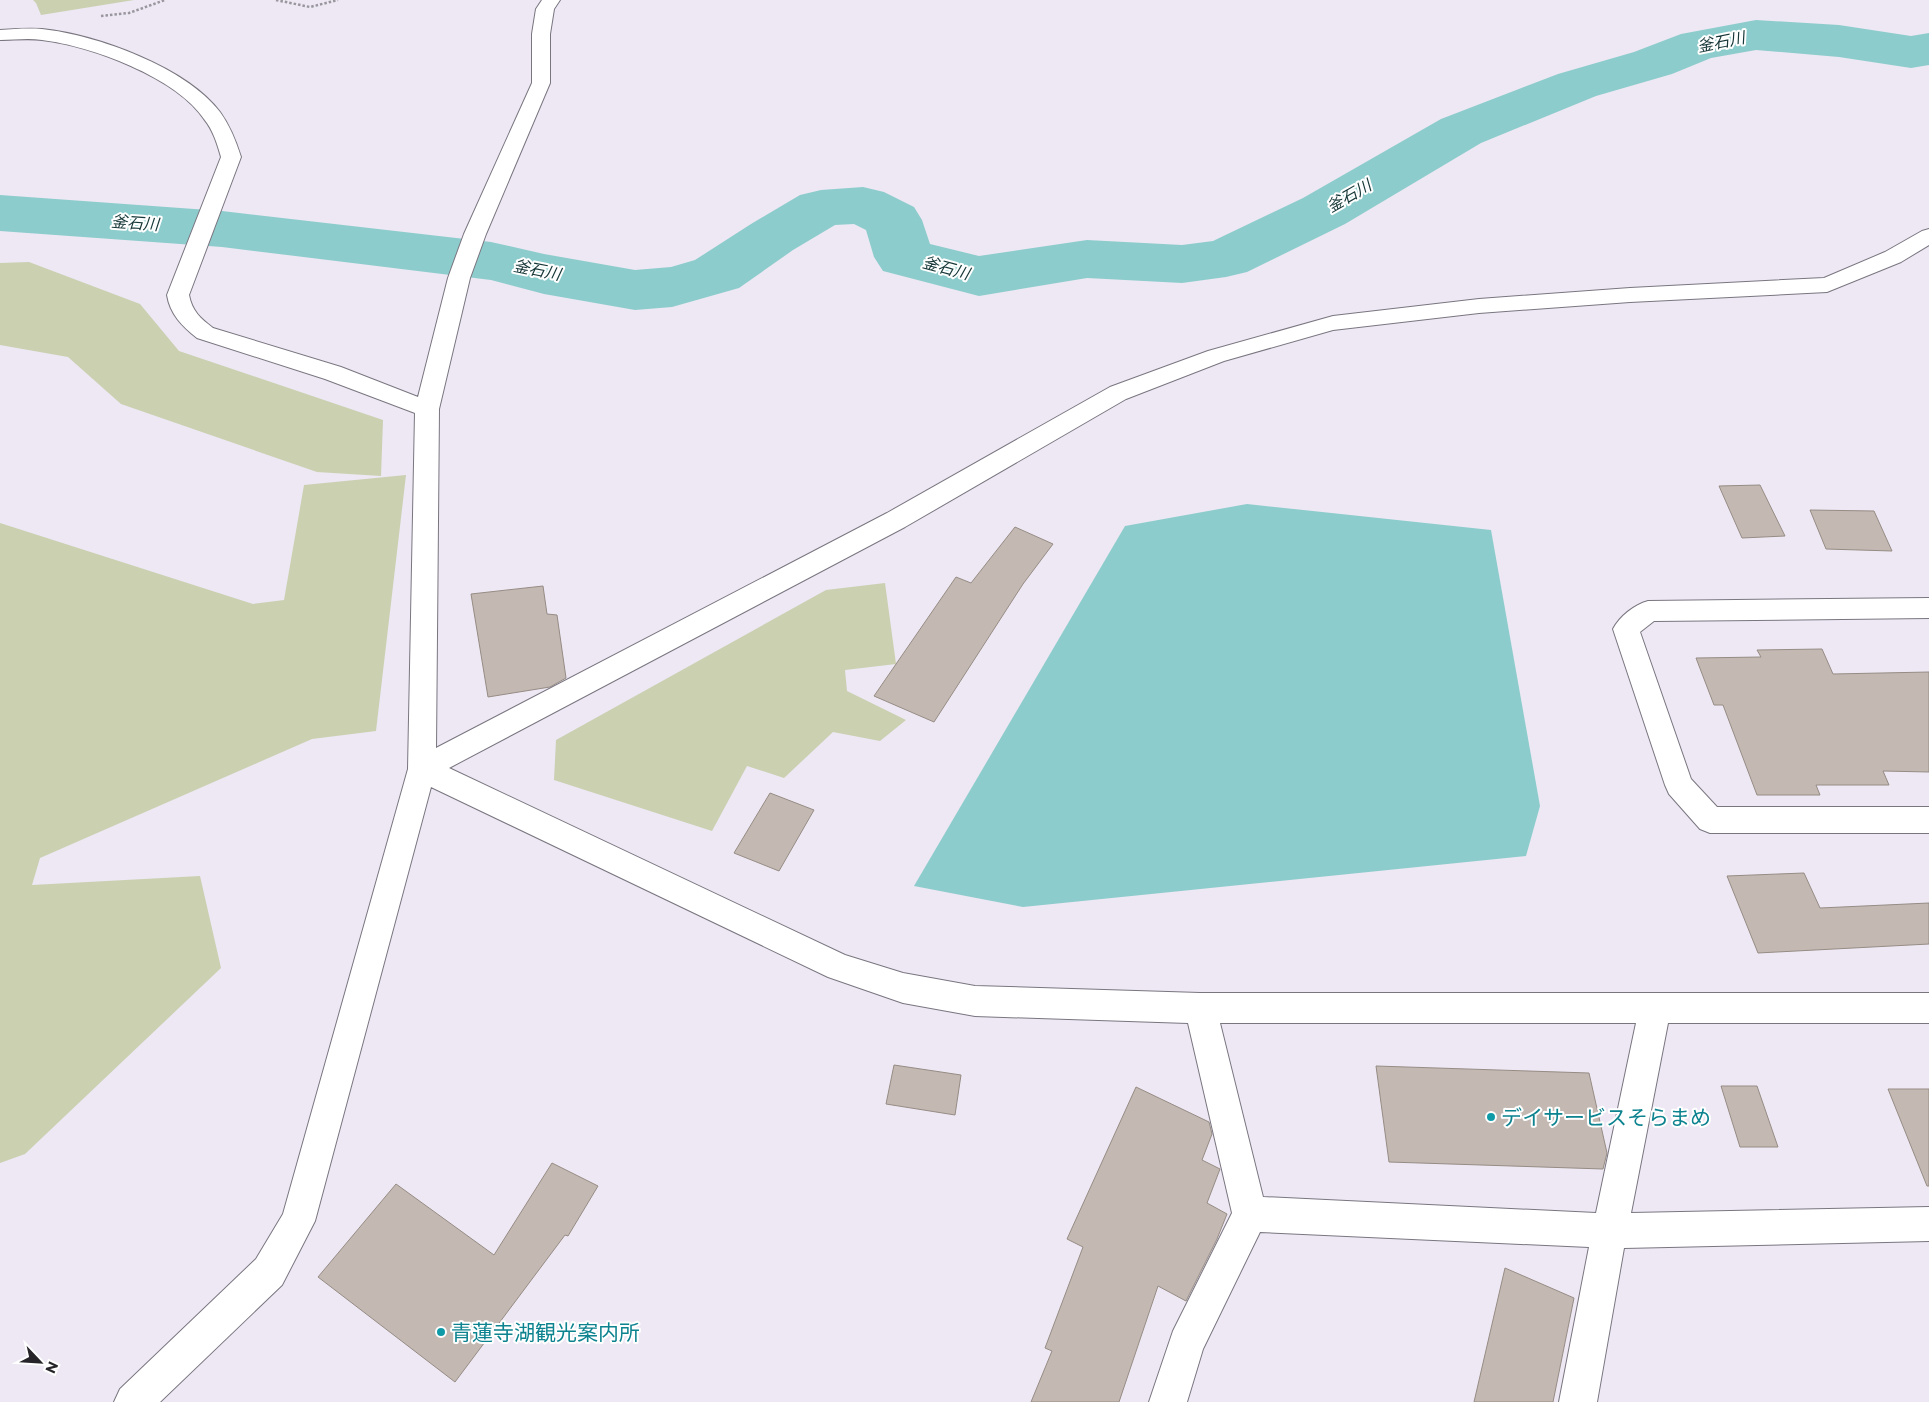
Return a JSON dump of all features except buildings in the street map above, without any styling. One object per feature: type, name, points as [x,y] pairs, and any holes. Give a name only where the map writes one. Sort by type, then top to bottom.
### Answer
[{"type":"street","points":[[133,1402],[269,1272],[298,1221],[422,769],[427,409],[459,278],[475,234],[541,83],[540,34],[545,9],[551,0]]},
{"type":"street","points":[[0,35],[34,34],[59,37],[126,57],[152,68],[190,92],[220,124],[228,142],[231,156],[178,295],[180,306],[196,328],[205,334],[224,341],[333,373],[427,409]]},
{"type":"street","points":[[422,769],[896,520],[1118,393],[1216,356],[1333,323],[1479,306],[1630,295],[1827,285],[1894,257],[1929,236]]},
{"type":"street","points":[[1929,608],[1648,611],[1626,629],[1678,785],[1710,820],[1929,820]]},
{"type":"street","points":[[422,769],[839,966],[903,988],[975,1001],[1200,1008],[1929,1008]]},
{"type":"street","points":[[1168,1402],[1186,1344],[1250,1214],[1200,1008]]},
{"type":"street","points":[[1578,1402],[1655,1008]]},
{"type":"street","points":[[1250,1214],[1610,1231],[1929,1224]]},
{"type":"path","points":[[276,0],[310,7],[338,0]]},
{"type":"shaded area","points":[[33,0],[134,0],[41,15]]},
{"type":"shaded area","points":[[29,262],[140,304],[179,351],[383,420],[381,476],[317,472],[121,404],[68,357],[0,345],[0,263]]},
{"type":"shaded area","points":[[406,475],[376,731],[312,739],[40,858],[32,885],[200,876],[221,968],[25,1154],[0,1163],[0,523],[253,604],[284,600],[304,485]]},
{"type":"shaded area","points":[[1247,504],[1491,530],[1540,806],[1526,856],[1023,907],[914,886],[1125,526]]},
{"type":"shaded area","points":[[885,583],[896,664],[845,670],[847,691],[906,720],[880,741],[833,732],[784,778],[747,766],[712,831],[554,780],[556,740],[826,590]]},
{"type":"waterway","name":"釜石川","points":[[0,213],[222,229],[491,261],[544,274],[635,290],[672,287],[717,274],[772,237],[821,208],[863,205],[893,220],[904,257],[979,276],[1087,259],[1182,264],[1226,258],[1324,211],[1461,131],[1577,85],[1653,63],[1699,45],[1756,35],[1839,41],[1911,52],[1929,49]]},
{"type":"place","name":"デイサービスそらまめ","points":[[1491,1117]]},
{"type":"place","name":"青蓮寺湖観光案内所","points":[[441,1332]]}]
